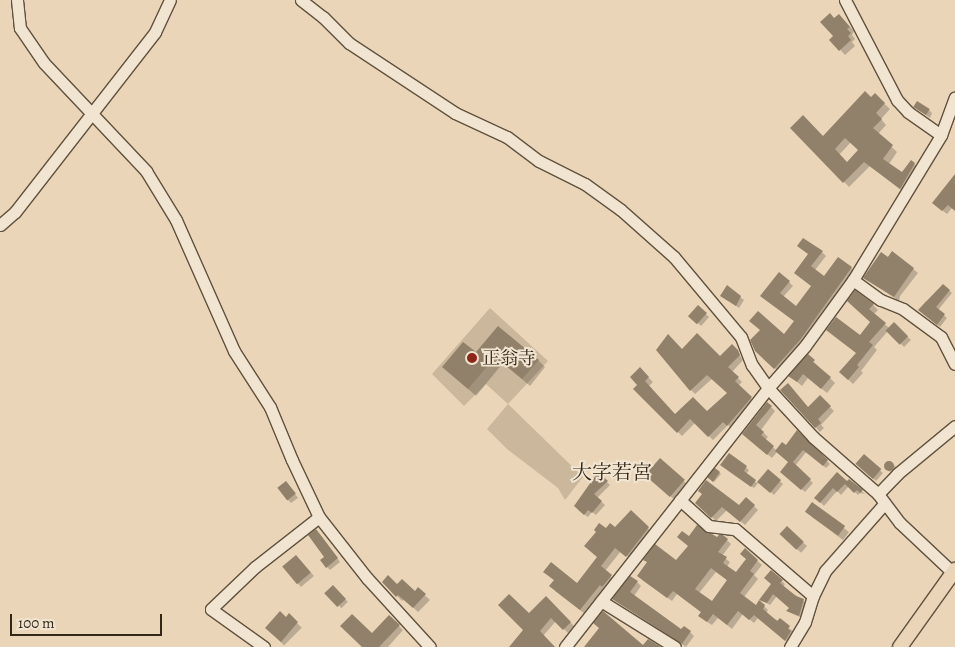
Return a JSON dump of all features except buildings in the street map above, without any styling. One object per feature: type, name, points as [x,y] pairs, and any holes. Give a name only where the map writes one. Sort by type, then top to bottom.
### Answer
[{"type":"main road","points":[[900,647],[954,571]]},
{"type":"street","points":[[17,0],[20,28],[44,63],[146,170],[176,220],[234,351],[270,407],[319,518],[367,578],[430,647]]},
{"type":"street","points":[[0,225],[15,212],[155,32],[170,0]]},
{"type":"street","points":[[301,0],[323,17],[349,43],[455,112],[507,137],[540,161],[585,184],[621,210],[674,257],[741,337],[752,365],[768,388],[813,436],[881,499],[900,523],[954,571]]},
{"type":"street","points":[[845,0],[897,100],[908,112],[941,135]]},
{"type":"street","points":[[565,647],[768,388],[805,346],[853,280],[952,116],[955,97]]},
{"type":"street","points":[[853,280],[881,300],[903,310],[941,337],[955,364]]},
{"type":"street","points":[[790,647],[806,622],[813,596],[825,571],[881,499],[897,474],[955,426]]},
{"type":"street","points":[[680,500],[709,526],[735,529],[813,596]]},
{"type":"street","points":[[264,647],[211,609],[255,567],[319,518]]},
{"type":"street","points":[[601,601],[675,647]]},
{"type":"shaded area","points":[[490,308],[548,361],[508,404],[486,384],[464,406],[432,374]]},
{"type":"shaded area","points":[[508,404],[583,477],[565,500],[558,488],[507,449],[487,429]]},
{"type":"place","name":"正翁寺","points":[[472,358]]},
{"type":"district","name":"大字若宮","points":[[612,472]]}]
